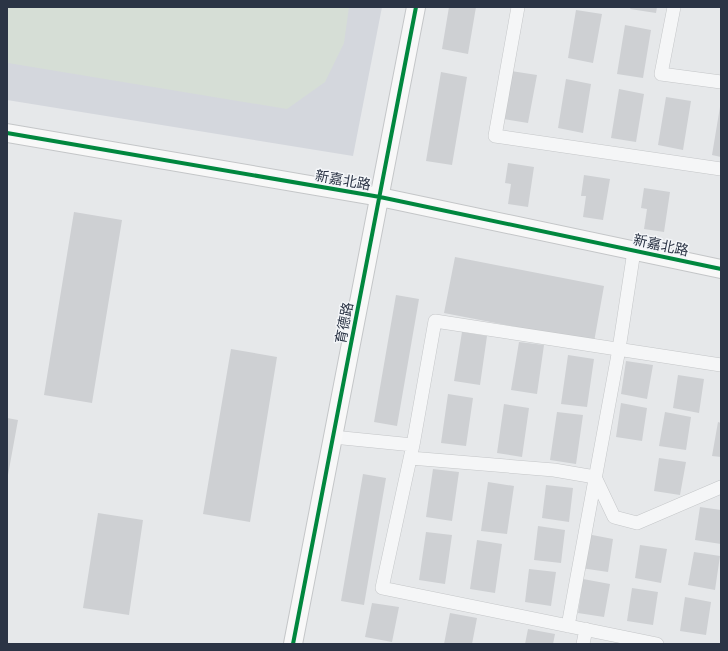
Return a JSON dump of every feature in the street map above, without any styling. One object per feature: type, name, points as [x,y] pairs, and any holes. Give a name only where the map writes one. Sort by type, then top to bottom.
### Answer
[{"type":"street","name":"育德路","points":[[293,644],[416,7]]},
{"type":"street","points":[[518,7],[495,136],[721,169]]},
{"type":"street","points":[[674,7],[661,74],[721,82]]},
{"type":"street","name":"新嘉北路","points":[[7,133],[380,197],[721,269]]},
{"type":"street","points":[[568,626],[619,349],[634,251]]},
{"type":"street","points":[[657,644],[382,588],[410,458],[435,321],[721,365]]},
{"type":"street","points":[[333,437],[412,445]]},
{"type":"street","points":[[410,458],[554,470],[595,477]]},
{"type":"street","points":[[595,477],[614,517],[637,523],[721,487]]},
{"type":"street","points":[[583,644],[586,630]]},
{"type":"shaded area","points":[[7,7],[382,7],[353,156],[7,100]]},
{"type":"shaded area","points":[[7,7],[349,7],[344,43],[325,82],[287,109],[8,63]]},
{"type":"building","points":[[449,7],[476,7],[468,54],[442,49]]},
{"type":"building","points":[[631,7],[657,7],[656,13],[630,9]]},
{"type":"building","points":[[576,10],[602,14],[593,63],[568,58]]},
{"type":"building","points":[[625,25],[651,30],[643,78],[617,74]]},
{"type":"building","points":[[511,71],[537,75],[528,123],[503,119]]},
{"type":"building","points":[[441,72],[467,77],[452,165],[426,161]]},
{"type":"building","points":[[566,79],[591,84],[583,133],[558,128]]},
{"type":"building","points":[[619,89],[644,94],[636,142],[611,138]]},
{"type":"building","points":[[666,97],[691,101],[683,150],[658,145]]},
{"type":"building","points":[[721,107],[721,157],[712,155]]},
{"type":"building","points":[[508,163],[534,167],[528,207],[508,204],[511,184],[505,183]]},
{"type":"building","points":[[584,175],[610,179],[603,220],[583,217],[586,196],[581,196]]},
{"type":"building","points":[[644,188],[670,192],[664,232],[644,229],[647,209],[641,208]]},
{"type":"building","points":[[74,212],[122,220],[92,403],[44,395]]},
{"type":"building","points":[[455,257],[604,286],[594,342],[444,313]]},
{"type":"building","points":[[396,295],[419,299],[397,426],[374,422]]},
{"type":"building","points":[[462,332],[487,336],[480,385],[454,381]]},
{"type":"building","points":[[519,342],[544,345],[537,394],[511,390]]},
{"type":"building","points":[[231,349],[277,357],[250,522],[203,514]]},
{"type":"building","points":[[568,355],[594,359],[587,407],[561,404]]},
{"type":"building","points":[[626,361],[653,365],[647,399],[621,394]]},
{"type":"building","points":[[678,375],[704,379],[699,413],[673,408]]},
{"type":"building","points":[[448,394],[473,398],[466,446],[441,443]]},
{"type":"building","points":[[621,403],[647,408],[642,441],[616,437]]},
{"type":"building","points":[[504,404],[529,408],[522,457],[497,453]]},
{"type":"building","points":[[557,412],[583,415],[576,464],[550,460]]},
{"type":"building","points":[[665,412],[691,417],[686,450],[659,446]]},
{"type":"building","points":[[7,418],[18,420],[8,475],[7,475]]},
{"type":"building","points":[[718,422],[721,423],[721,457],[712,456]]},
{"type":"building","points":[[659,458],[686,462],[680,495],[654,491]]},
{"type":"building","points":[[433,469],[459,472],[452,521],[426,517]]},
{"type":"building","points":[[363,474],[386,478],[364,605],[341,601]]},
{"type":"building","points":[[488,482],[514,486],[507,534],[481,531]]},
{"type":"building","points":[[546,485],[573,488],[569,522],[542,518]]},
{"type":"building","points":[[700,507],[721,510],[721,544],[695,540]]},
{"type":"building","points":[[98,513],[143,520],[129,615],[83,608]]},
{"type":"building","points":[[538,526],[565,530],[561,563],[534,560]]},
{"type":"building","points":[[426,532],[452,535],[445,584],[419,580]]},
{"type":"building","points":[[587,534],[613,539],[608,572],[581,568]]},
{"type":"building","points":[[477,540],[502,544],[495,593],[470,589]]},
{"type":"building","points":[[640,545],[667,549],[661,583],[635,578]]},
{"type":"building","points":[[694,552],[720,556],[715,590],[688,585]]},
{"type":"building","points":[[529,569],[556,572],[551,606],[525,602]]},
{"type":"building","points":[[583,579],[610,584],[604,617],[578,613]]},
{"type":"building","points":[[632,588],[658,592],[653,625],[627,621]]},
{"type":"building","points":[[685,597],[711,602],[706,635],[680,631]]},
{"type":"building","points":[[372,603],[399,607],[392,642],[365,637]]},
{"type":"building","points":[[450,613],[477,618],[472,644],[444,644]]},
{"type":"building","points":[[528,629],[555,634],[553,644],[525,644]]},
{"type":"cycle path","points":[[293,644],[416,7]]},
{"type":"cycle path","points":[[7,133],[380,197],[721,269]]}]
